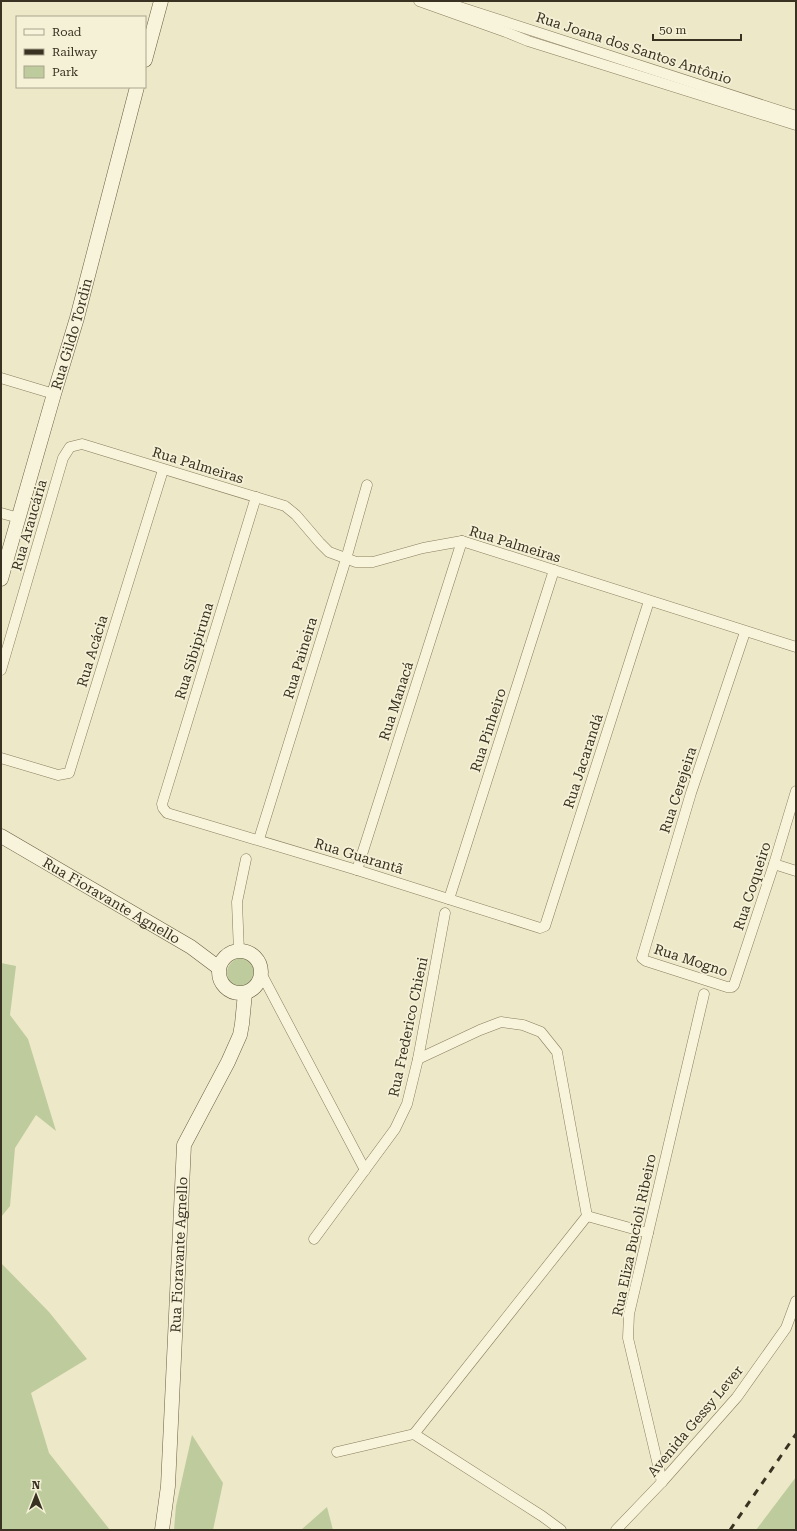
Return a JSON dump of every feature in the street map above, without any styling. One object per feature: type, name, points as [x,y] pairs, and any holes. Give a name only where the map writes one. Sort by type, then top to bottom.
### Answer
[{"type":"main road","points":[[146,56],[161,1]]},
{"type":"main road","name":"Rua Gildo Tordin","points":[[1,579],[77,318],[137,88]]},
{"type":"main road","name":"Rua Fioravante Agnello","points":[[1,836],[191,947],[219,968]]},
{"type":"main road","points":[[239,952],[246,952],[257,960],[260,966],[261,973],[256,986],[245,993],[231,991],[225,987],[221,982],[219,975],[219,968],[226,956],[239,952]]},
{"type":"main road","name":"Rua Fioravante Agnello","points":[[162,1530],[168,1486],[184,1145],[228,1062],[240,1035],[245,993]]},
{"type":"street","points":[[419,1],[506,32],[528,42],[796,125]]},
{"type":"street","name":"Rua Joana dos Santos Antônio","points":[[441,1],[796,116]]},
{"type":"street","points":[[1,378],[54,394]]},
{"type":"street","name":"Rua Palmeiras","points":[[63,458],[70,447],[82,444],[163,470],[285,506],[296,515],[329,552],[356,562],[373,562],[423,548],[462,541],[796,647]]},
{"type":"street","name":"Rua Araucária","points":[[1,670],[63,458]]},
{"type":"street","name":"Rua Acácia","points":[[1,758],[58,775],[69,773],[163,470]]},
{"type":"street","name":"Rua Paineira","points":[[258,839],[346,559],[367,485]]},
{"type":"street","name":"Rua Sibipiruna","points":[[167,813],[162,804],[256,497]]},
{"type":"street","points":[[1,513],[19,518]]},
{"type":"street","name":"Rua Manacá","points":[[357,870],[462,541]]},
{"type":"street","name":"Rua Pinheiro","points":[[449,898],[554,570]]},
{"type":"street","name":"Rua Jacarandá","points":[[543,928],[545,926],[649,601]]},
{"type":"street","name":"Rua Cerejeira","points":[[642,958],[691,793],[745,632]]},
{"type":"street","name":"Rua Coqueiro","points":[[732,987],[774,864],[796,791]]},
{"type":"street","name":"Rua Guarantã","points":[[167,813],[258,839],[543,928]]},
{"type":"street","points":[[239,952],[237,902],[246,859]]},
{"type":"street","points":[[774,864],[796,871]]},
{"type":"street","name":"Rua Frederico Chieni","points":[[314,1239],[395,1129],[407,1104],[418,1059],[445,913]]},
{"type":"street","name":"Rua Mogno","points":[[642,958],[646,961],[727,987],[732,987]]},
{"type":"street","points":[[261,973],[365,1170]]},
{"type":"street","name":"Rua Eliza Bucioli Ribeiro","points":[[662,1482],[628,1338],[629,1314],[704,994]]},
{"type":"street","points":[[337,1452],[414,1434],[587,1216],[557,1052],[541,1032],[523,1025],[501,1022],[480,1030],[418,1059]]},
{"type":"street","points":[[587,1216],[648,1233]]},
{"type":"street","name":"Avenida Gessy Lever","points":[[616,1530],[662,1482],[737,1397],[786,1328],[796,1301]]},
{"type":"street","points":[[414,1434],[542,1516],[561,1530]]},
{"type":"green space","points":[[242,958],[248,959],[256,967],[256,979],[248,987],[242,988],[236,987],[228,979],[227,973],[228,967],[236,959]]},
{"type":"green space","points":[[1,963],[16,966],[10,1015],[28,1039],[56,1131],[36,1115],[15,1148],[10,1206],[1,1217]]},
{"type":"green space","points":[[1,1263],[49,1312],[87,1359],[31,1393],[49,1453],[110,1530],[1,1530]]},
{"type":"green space","points":[[192,1435],[223,1483],[213,1530],[174,1530],[176,1506]]},
{"type":"green space","points":[[796,1477],[796,1530],[756,1530]]},
{"type":"green space","points":[[327,1507],[333,1530],[301,1530]]},
{"type":"railway","points":[[730,1530],[796,1434]]}]
